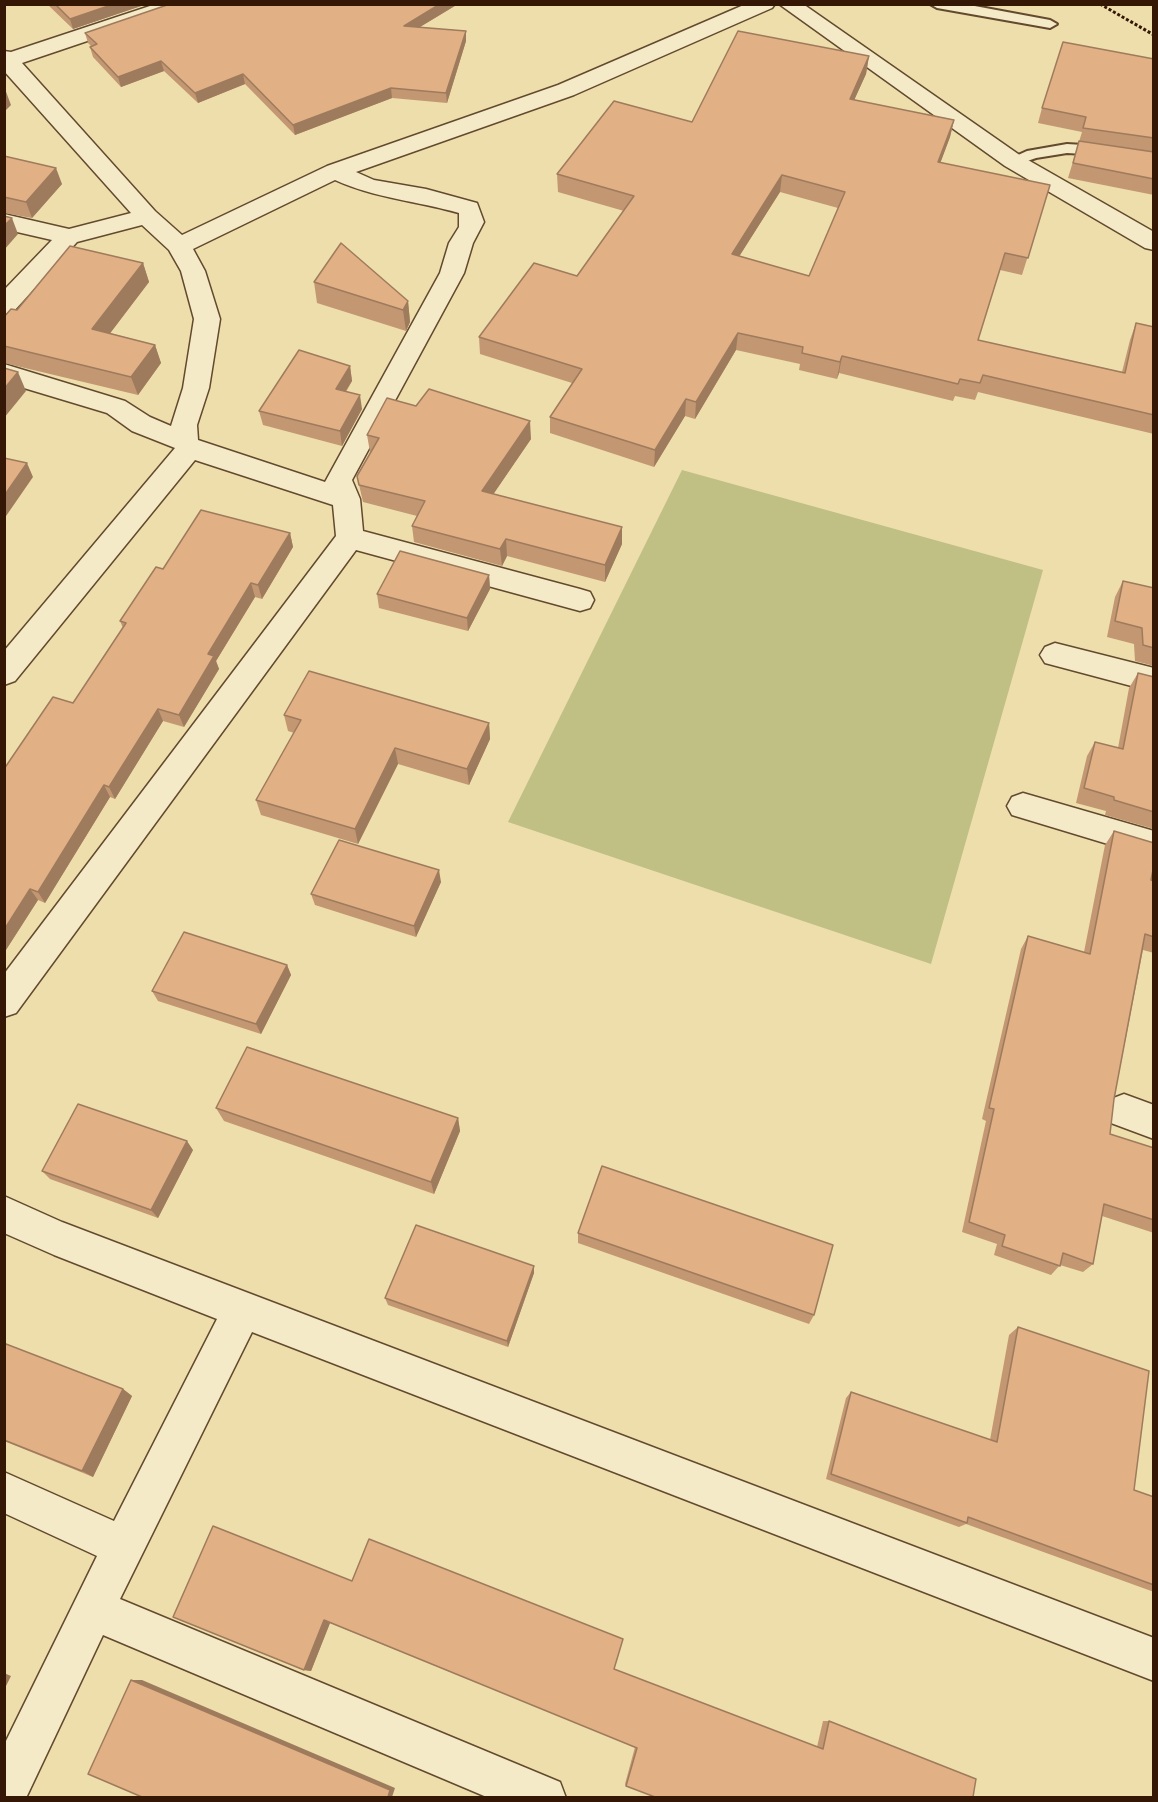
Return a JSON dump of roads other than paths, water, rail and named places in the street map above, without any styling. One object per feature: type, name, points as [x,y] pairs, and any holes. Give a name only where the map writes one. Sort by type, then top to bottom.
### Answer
[{"type":"street","points":[[178,4],[6,60],[147,216],[179,246],[193,271],[207,320],[200,368],[184,425],[188,445]]},
{"type":"street","points":[[179,246],[335,171],[566,90],[765,4]]},
{"type":"street","points":[[789,4],[1013,161],[1154,243]]},
{"type":"street","points":[[4,1002],[350,538],[346,499],[338,480],[452,273],[460,255],[459,249],[472,227],[472,214],[469,208],[426,196],[368,186],[335,171]]},
{"type":"street","points":[[4,220],[69,237],[147,216]]},
{"type":"street","points":[[4,306],[69,237]]},
{"type":"street","points":[[4,372],[116,407],[141,424],[188,445],[346,499]]},
{"type":"street","points":[[4,673],[188,445]]},
{"type":"street","points":[[350,538],[580,600]]},
{"type":"street","points":[[1055,656],[1154,680]]},
{"type":"street","points":[[1023,806],[1154,845]]},
{"type":"street","points":[[4,1214],[54,1237],[1154,1660]]},
{"type":"street","points":[[4,1795],[123,1547],[243,1309]]},
{"type":"street","points":[[4,1492],[123,1547]]},
{"type":"street","points":[[94,1610],[544,1797]]},
{"type":"lane","points":[[937,4],[1050,24]]},
{"type":"lane","points":[[1013,161],[1036,152],[1082,146],[1154,160]]}]
